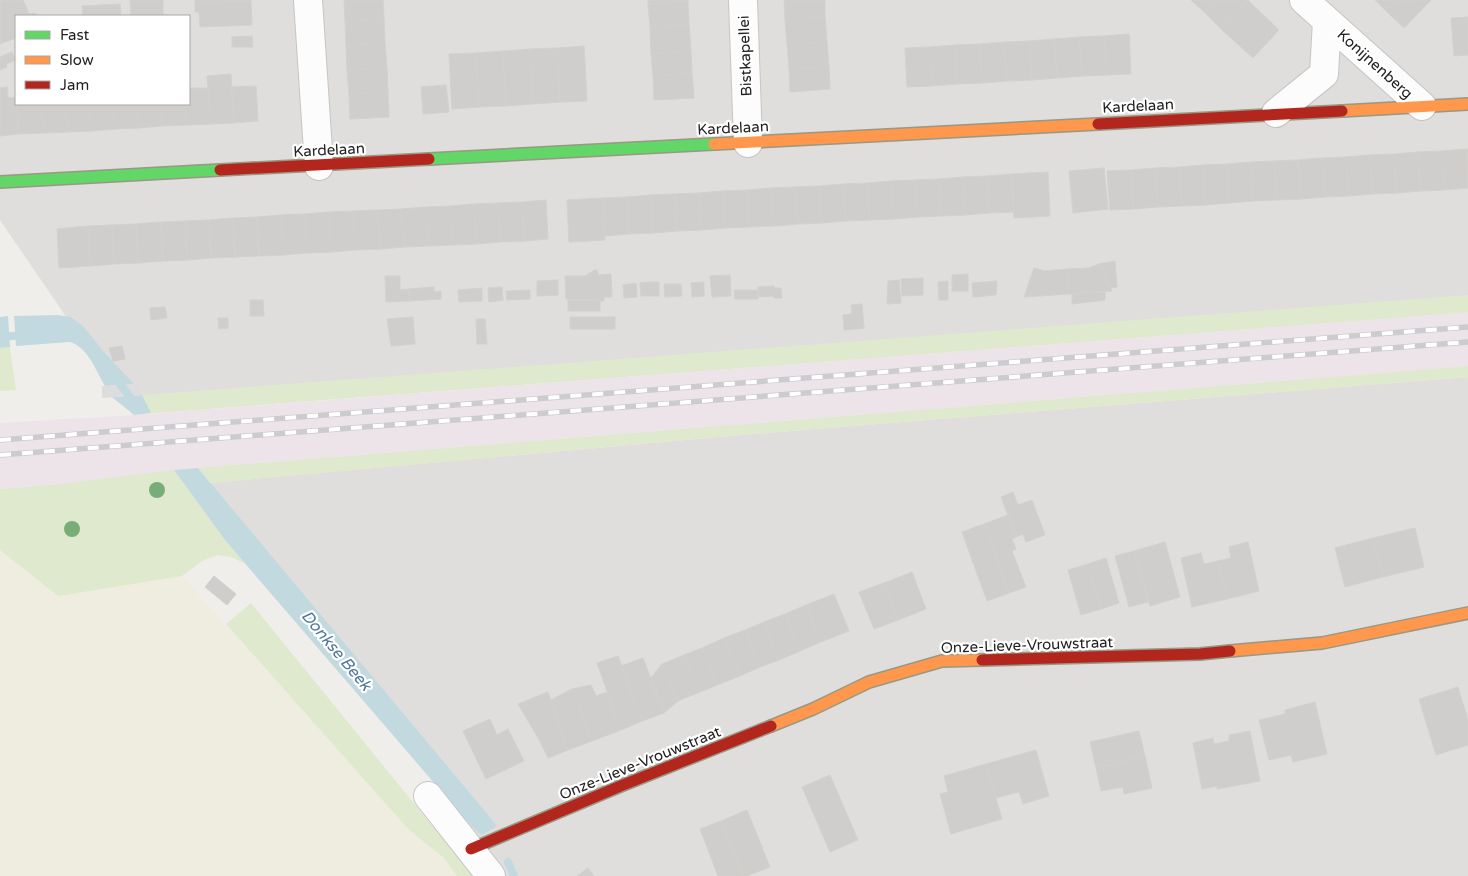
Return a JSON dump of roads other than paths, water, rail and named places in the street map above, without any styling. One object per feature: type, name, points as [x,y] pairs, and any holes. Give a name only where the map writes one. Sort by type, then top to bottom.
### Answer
[{"type":"street","points":[[308,0],[319,166]]},
{"type":"street","name":"Bistkapellei","points":[[743,0],[748,143]]},
{"type":"street","name":"Konijnenberg","points":[[1304,0],[1422,106]]},
{"type":"street","name":"Konijnenberg","points":[[1276,113],[1324,74],[1327,21]]},
{"type":"street","name":"Kardelaan","points":[[0,182],[1468,104]]},
{"type":"street","name":"Onze-Lieve-Vrouwstraat","points":[[471,848],[813,709],[869,682],[942,661],[1200,654],[1322,643],[1468,613]]},
{"type":"street","points":[[428,796],[471,848],[491,876]]},
{"type":"water","points":[[57,315],[71,317],[83,326],[134,384],[105,386],[87,354],[70,342],[16,346],[14,316]]},
{"type":"water","points":[[8,316],[10,347],[0,348],[0,317]]},
{"type":"water","points":[[142,395],[151,413],[134,415],[112,397]]},
{"type":"water","points":[[198,468],[497,826],[482,835],[473,828],[225,540],[174,470]]},
{"type":"waterway","name":"Donkse Beek","points":[[0,337],[25,335]]},
{"type":"waterway","name":"Donkse Beek","points":[[114,377],[135,403]]},
{"type":"waterway","points":[[508,862],[514,876]]},
{"type":"railway","points":[[0,440],[1468,327]]},
{"type":"railway","points":[[0,455],[1468,342]]}]
